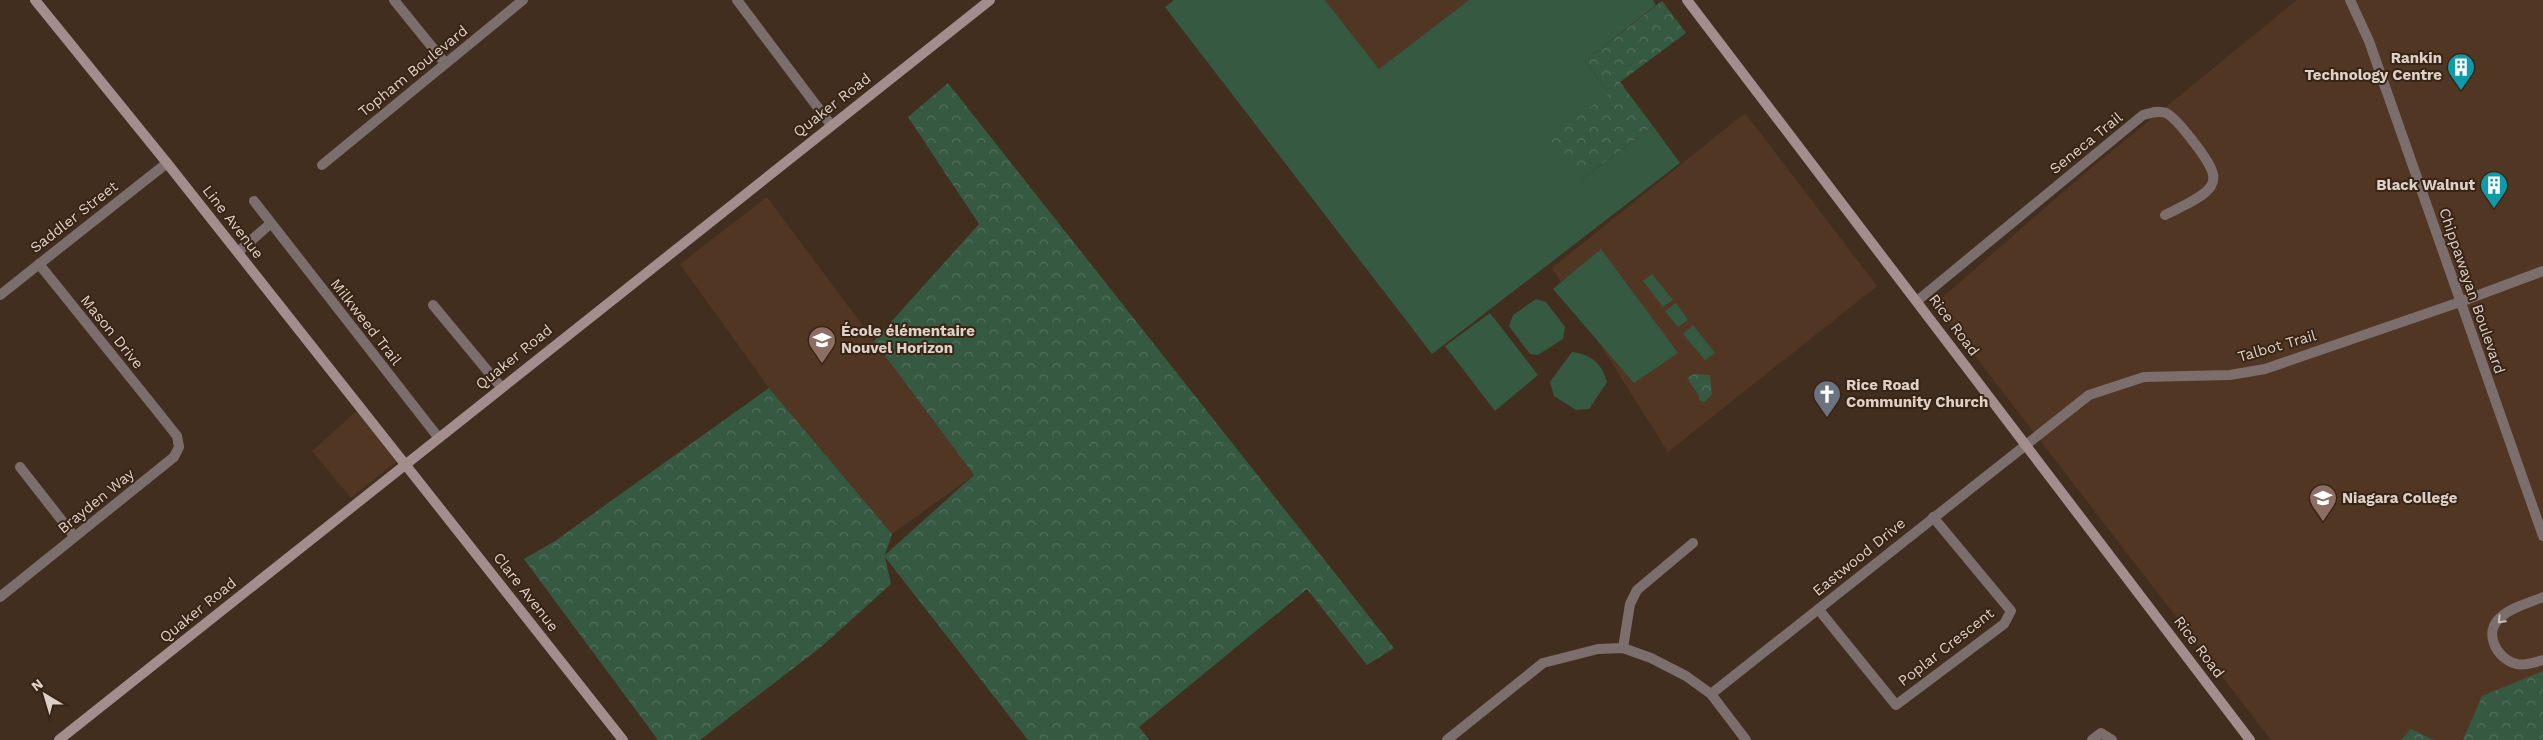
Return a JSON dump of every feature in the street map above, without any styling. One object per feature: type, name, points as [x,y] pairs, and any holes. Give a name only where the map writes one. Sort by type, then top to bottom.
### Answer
[{"type":"street","name":"Line Avenue","points":[[35,0],[406,463]]},
{"type":"street","points":[[394,0],[445,64]]},
{"type":"street","name":"Topham Boulevard","points":[[322,165],[523,0]]},
{"type":"street","points":[[737,0],[831,125]]},
{"type":"street","name":"Quaker Road","points":[[59,740],[990,0]]},
{"type":"street","name":"Rice Road","points":[[1687,0],[2250,740]]},
{"type":"street","name":"Chippawayan Boulevard","points":[[2350,0],[2369,41],[2460,302],[2539,513],[2543,536]]},
{"type":"street","name":"Seneca Trail","points":[[1917,300],[2143,115],[2154,112],[2165,113],[2173,119],[2210,166],[2214,179],[2211,187],[2203,194],[2165,215]]},
{"type":"street","name":"Saddler Street","points":[[0,295],[167,163]]},
{"type":"street","name":"Milkweed Trail","points":[[254,201],[270,224],[438,437]]},
{"type":"street","points":[[238,252],[270,224]]},
{"type":"street","name":"Mason Drive","points":[[39,264],[162,417]]},
{"type":"street","name":"Talbot Trail","points":[[2026,444],[2088,395],[2099,393],[2125,381],[2154,376],[2220,375],[2266,369],[2460,302],[2543,271]]},
{"type":"street","points":[[433,305],[501,387]]},
{"type":"street","name":"Brayden Way","points":[[0,597],[174,457],[180,447],[177,436],[162,417]]},
{"type":"street","name":"Eastwood Drive","points":[[1711,694],[2026,444]]},
{"type":"street","name":"Clare Avenue","points":[[406,463],[623,740]]},
{"type":"street","points":[[20,467],[74,536]]},
{"type":"street","name":"Poplar Crescent","points":[[1819,610],[1896,705],[2004,624],[2011,611],[1933,517]]},
{"type":"street","points":[[1623,648],[1630,604],[1637,590],[1693,543]]},
{"type":"street","points":[[2543,597],[2499,618],[2493,628],[2492,640],[2497,651],[2507,661],[2519,665],[2543,660]]},
{"type":"street","points":[[1447,740],[1543,663],[1598,649],[1623,648],[1651,658],[1686,676],[1711,694],[1746,740]]},
{"type":"street","points":[[2092,740],[2101,733],[2112,740]]},
{"type":"shaded area","points":[[1325,0],[1469,0],[1379,69]]},
{"type":"shaded area","name":"Niagara College","points":[[2297,0],[2543,0],[2543,740],[2271,740],[1935,304],[2086,172]]},
{"type":"shaded area","points":[[1745,113],[1877,286],[1668,452],[1552,268]]},
{"type":"shaded area","name":"École élémentaire Nouvel Horizon","points":[[767,197],[974,475],[892,534],[769,388],[680,264]]},
{"type":"shaded area","points":[[357,411],[397,461],[351,498],[312,451]]},
{"type":"green space","points":[[1174,0],[1325,0],[1379,69],[1469,0],[1653,0],[1656,5],[1585,61],[1609,93],[1581,180],[1653,126],[1680,163],[1432,354],[1165,7]]},
{"type":"green space","points":[[1662,1],[1686,33],[1620,82],[1653,126],[1581,180],[1549,138],[1609,93],[1585,61]]},
{"type":"green space","points":[[948,83],[1394,648],[1367,665],[1307,589],[1139,727],[1149,740],[1028,740],[885,557],[891,584],[821,647],[700,740],[658,740],[524,559],[555,541],[769,388],[892,534],[885,555],[974,475],[874,341],[979,224],[908,117]]},
{"type":"green space","points":[[1601,249],[1678,353],[1634,383],[1553,289]]},
{"type":"green space","points":[[1652,274],[1673,300],[1663,307],[1643,281]]},
{"type":"green space","points":[[1536,299],[1546,302],[1565,327],[1563,339],[1538,355],[1530,354],[1509,326],[1513,315]]},
{"type":"green space","points":[[1676,303],[1688,320],[1678,327],[1665,311]]},
{"type":"green space","points":[[1490,313],[1538,375],[1495,411],[1445,346]]},
{"type":"green space","points":[[1693,325],[1715,353],[1705,360],[1683,334]]},
{"type":"green space","points":[[1572,352],[1585,355],[1595,361],[1602,370],[1607,382],[1589,409],[1576,410],[1554,396],[1550,382]]},
{"type":"green space","points":[[1694,374],[1710,375],[1712,395],[1704,402],[1699,400],[1699,396],[1687,378]]},
{"type":"green space","points":[[2543,671],[2543,740],[2463,740],[2482,696]]},
{"type":"green space","points":[[2411,729],[2434,740],[2401,740]]},
{"type":"place","name":"Rankin Technology Centre","points":[[2461,91]]},
{"type":"place","name":"Black Walnut","points":[[2494,209]]},
{"type":"place","name":"École élémentaire Nouvel Horizon","points":[[822,364]]},
{"type":"place","name":"Rice Road Community Church","points":[[1827,418]]},
{"type":"place","name":"Niagara College","points":[[2323,522]]}]
